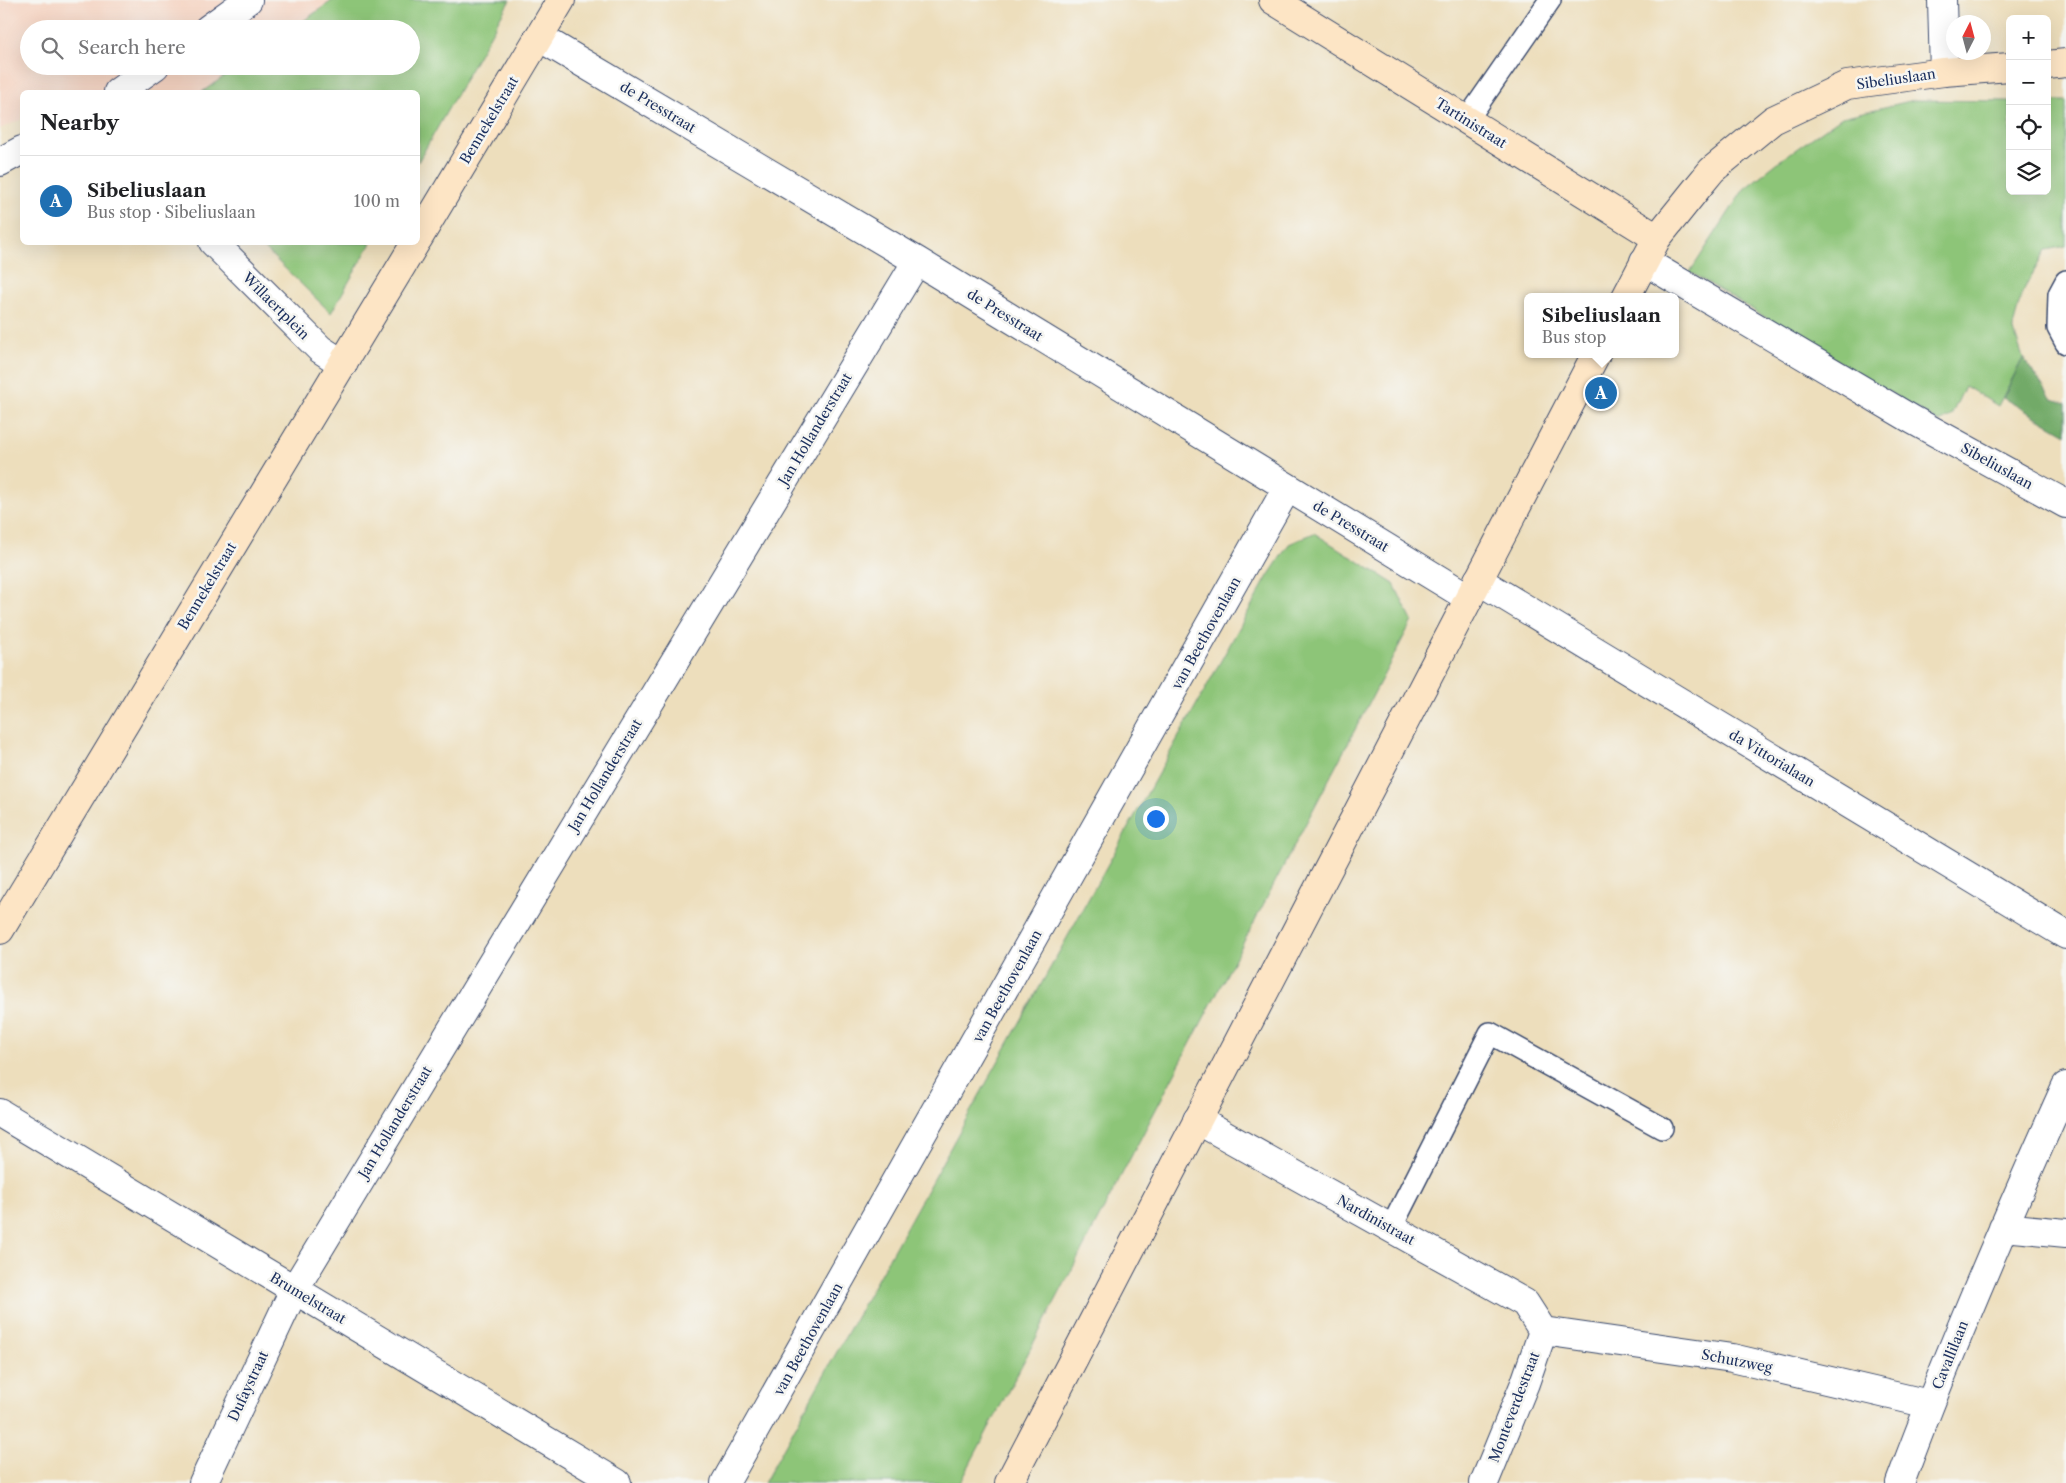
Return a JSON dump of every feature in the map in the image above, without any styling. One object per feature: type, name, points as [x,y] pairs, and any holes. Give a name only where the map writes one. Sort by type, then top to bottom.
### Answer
[{"type":"street","points":[[220,20],[248,0]]},
{"type":"street","name":"Bennekelstraat","points":[[420,236],[561,0]]},
{"type":"street","points":[[1942,0],[1944,72]]},
{"type":"street","name":"Tartinistraat","points":[[1283,3],[1466,120],[1650,250]]},
{"type":"street","name":"de Presstraat","points":[[539,37],[917,260],[1288,488],[1474,589]]},
{"type":"street","points":[[2051,65],[2066,63]]},
{"type":"street","name":"Sibeliuslaan","points":[[1628,293],[1650,250],[1712,170],[1772,120],[1847,85],[1944,72],[2006,67]]},
{"type":"street","points":[[121,90],[142,75]]},
{"type":"street","points":[[0,162],[20,151]]},
{"type":"street","name":"Willaertplein","points":[[217,245],[320,349],[343,364]]},
{"type":"street","name":"Bennekelstraat","points":[[0,930],[415,245]]},
{"type":"street","name":"Sibeliuslaan","points":[[1650,250],[1912,420],[2066,504]]},
{"type":"street","name":"Jan Hollanderstraat","points":[[294,1290],[917,260]]},
{"type":"street","points":[[1009,1483],[1594,358]]},
{"type":"street","name":"van Beethovenlaan","points":[[725,1483],[776,1396],[1288,488]]},
{"type":"street","name":"da Vittorialaan","points":[[1474,589],[2066,936]]},
{"type":"street","name":"Cavallilaan","points":[[1900,1483],[1929,1404],[2002,1227],[2066,1086]]},
{"type":"street","name":"Brumelstraat","points":[[0,1113],[617,1483]]},
{"type":"street","name":"Nardinistraat","points":[[1197,1120],[1525,1303],[1543,1332]]},
{"type":"street","points":[[2002,1227],[2066,1233]]},
{"type":"street","name":"Dufaystraat","points":[[203,1483],[294,1290]]},
{"type":"street","name":"Schutzweg","points":[[1543,1332],[1732,1358],[1929,1404]]},
{"type":"street","name":"Monteverdestraat","points":[[1484,1483],[1525,1383],[1543,1332]]},
{"type":"lane","points":[[1466,120],[1550,0]]},
{"type":"lane","points":[[2066,282],[2059,294],[2058,328],[2066,343]]},
{"type":"lane","points":[[1391,1228],[1490,1033],[1662,1128]]},
{"type":"shaded area","points":[[0,0],[510,0],[420,158],[420,90],[20,90],[20,120],[0,129]]},
{"type":"green space","points":[[333,0],[510,0],[420,158],[420,90],[205,90],[226,75],[420,75],[420,20],[305,20]]},
{"type":"green space","points":[[1914,100],[2006,101],[2006,195],[2051,195],[2051,101],[2066,101],[2066,246],[2046,250],[2022,293],[2013,327],[2023,358],[1998,406],[1965,386],[1951,416],[1939,422],[1690,272],[1744,189],[1782,159],[1842,117]]},
{"type":"green space","points":[[261,245],[370,245],[331,313]]},
{"type":"green space","points":[[2023,358],[2052,399],[2066,403],[2066,434],[2003,398]]},
{"type":"green space","points":[[1314,533],[1394,584],[1412,621],[960,1483],[764,1483],[1268,576],[1289,544]]},
{"type":"place","name":"Sibeliuslaan","points":[[1601,393]]}]
